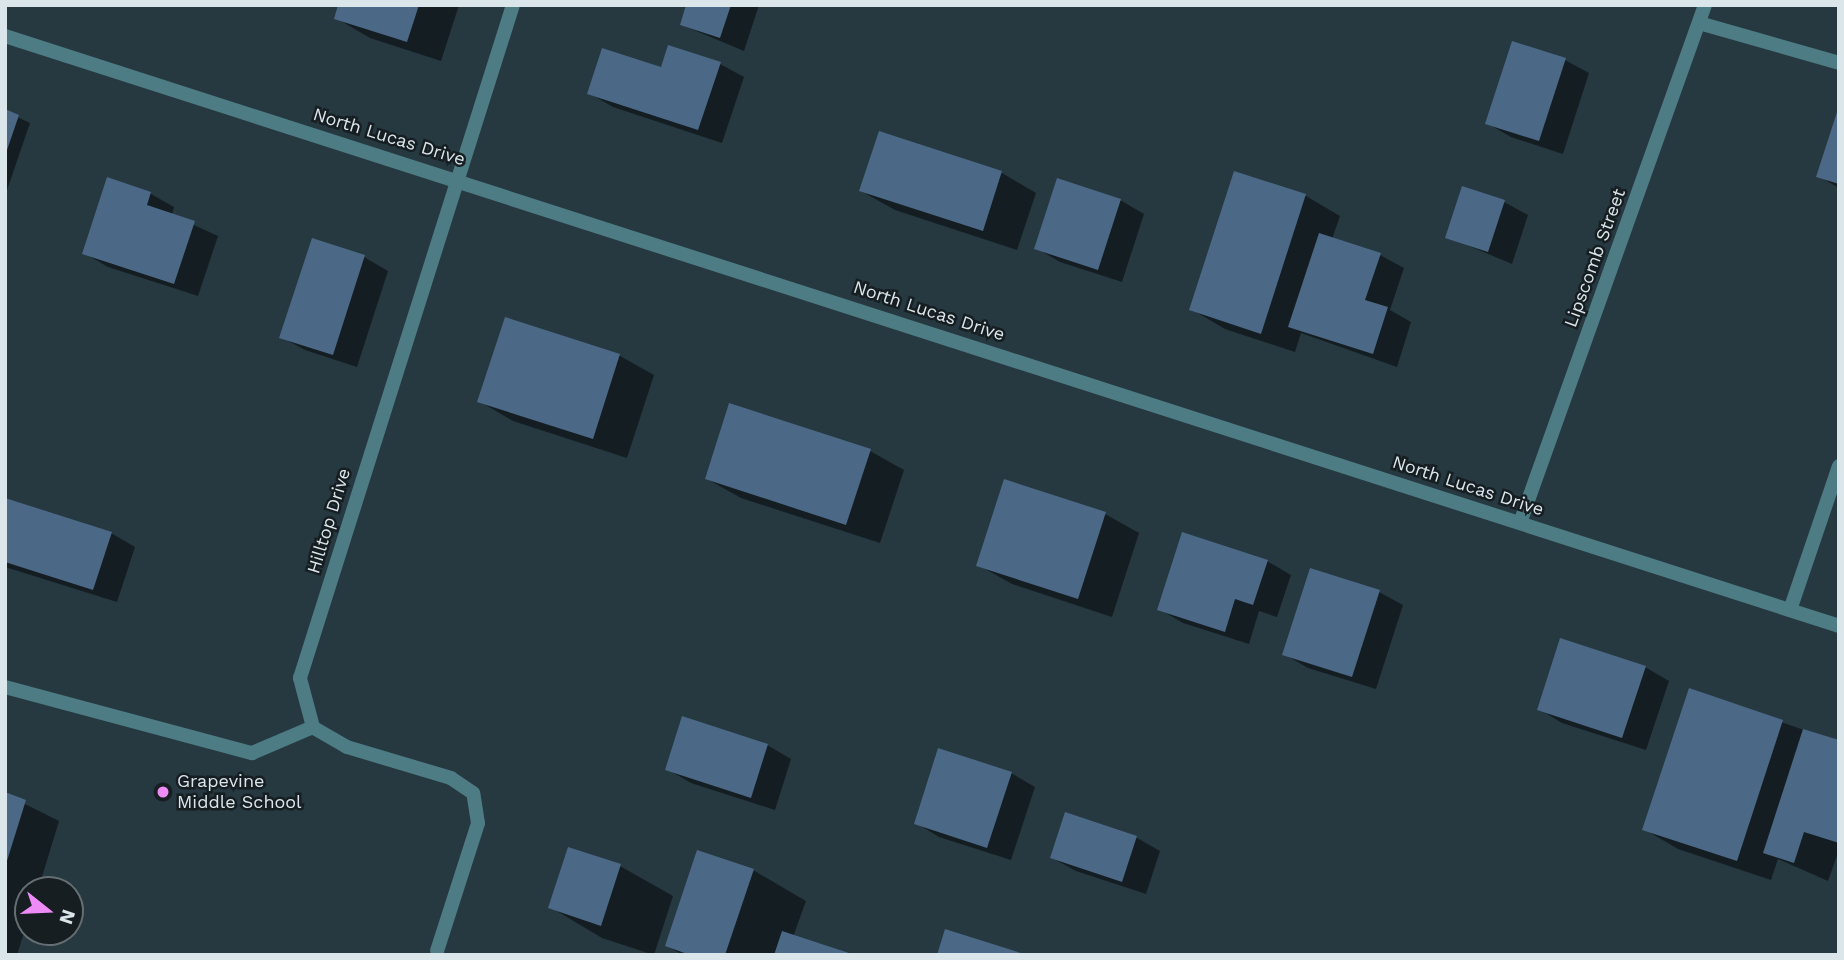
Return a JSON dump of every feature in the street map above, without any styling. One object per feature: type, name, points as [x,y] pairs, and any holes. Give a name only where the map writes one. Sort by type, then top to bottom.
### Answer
[{"type":"street","name":"Hilltop Drive","points":[[313,727],[300,678],[455,178],[513,5]]},
{"type":"street","name":"Lipscomb Street","points":[[1520,523],[1705,5]]},
{"type":"street","points":[[1699,23],[1839,62]]},
{"type":"street","name":"North Lucas Drive","points":[[5,36],[455,178],[1839,626]]},
{"type":"street","points":[[1790,610],[1839,466]]},
{"type":"street","points":[[5,687],[252,753],[313,727],[347,747],[451,778],[473,793],[478,823],[443,953]]},
{"type":"building","points":[[338,5],[419,5],[407,42],[334,19]]},
{"type":"building","points":[[686,5],[731,5],[720,38],[680,25]]},
{"type":"building","points":[[1512,41],[1566,58],[1539,141],[1485,124]]},
{"type":"building","points":[[668,45],[721,62],[698,130],[587,94],[602,48],[661,67]]},
{"type":"building","points":[[5,109],[19,115],[6,153],[5,153]]},
{"type":"building","points":[[1839,109],[1839,184],[1816,177]]},
{"type":"building","points":[[879,131],[1002,171],[983,231],[859,191]]},
{"type":"building","points":[[1234,171],[1306,194],[1261,334],[1189,310]]},
{"type":"building","points":[[107,177],[151,192],[147,205],[195,221],[174,284],[82,254]]},
{"type":"building","points":[[1057,178],[1121,199],[1098,270],[1034,249]]},
{"type":"building","points":[[1462,186],[1505,200],[1488,252],[1445,238]]},
{"type":"building","points":[[1319,233],[1381,253],[1365,300],[1388,307],[1373,354],[1288,327]]},
{"type":"building","points":[[312,238],[365,255],[333,355],[279,338]]},
{"type":"building","points":[[505,317],[620,354],[593,439],[477,402]]},
{"type":"building","points":[[729,403],[871,449],[846,525],[705,479]]},
{"type":"building","points":[[1004,479],[1106,512],[1078,599],[976,566]]},
{"type":"building","points":[[5,498],[112,532],[93,590],[5,562]]},
{"type":"building","points":[[1182,532],[1268,560],[1253,605],[1235,599],[1225,632],[1157,610]]},
{"type":"building","points":[[1310,568],[1380,590],[1352,677],[1282,655]]},
{"type":"building","points":[[1560,638],[1646,666],[1622,738],[1537,710]]},
{"type":"building","points":[[1689,688],[1783,720],[1737,861],[1642,830]]},
{"type":"building","points":[[682,716],[768,744],[751,798],[665,770]]},
{"type":"building","points":[[1803,729],[1839,740],[1839,843],[1804,832],[1794,863],[1763,853]]},
{"type":"building","points":[[938,748],[1012,772],[987,848],[914,824]]},
{"type":"building","points":[[5,792],[26,800],[6,864],[5,864]]},
{"type":"building","points":[[1065,812],[1137,836],[1122,882],[1050,858]]},
{"type":"building","points":[[568,847],[621,864],[601,926],[548,908]]},
{"type":"building","points":[[697,850],[754,869],[725,955],[690,955],[665,946]]},
{"type":"building","points":[[945,929],[1024,954],[1024,955],[937,955]]},
{"type":"building","points":[[782,931],[852,954],[774,955]]},
{"type":"place","name":"Grapevine Middle School","points":[[163,792]]}]
